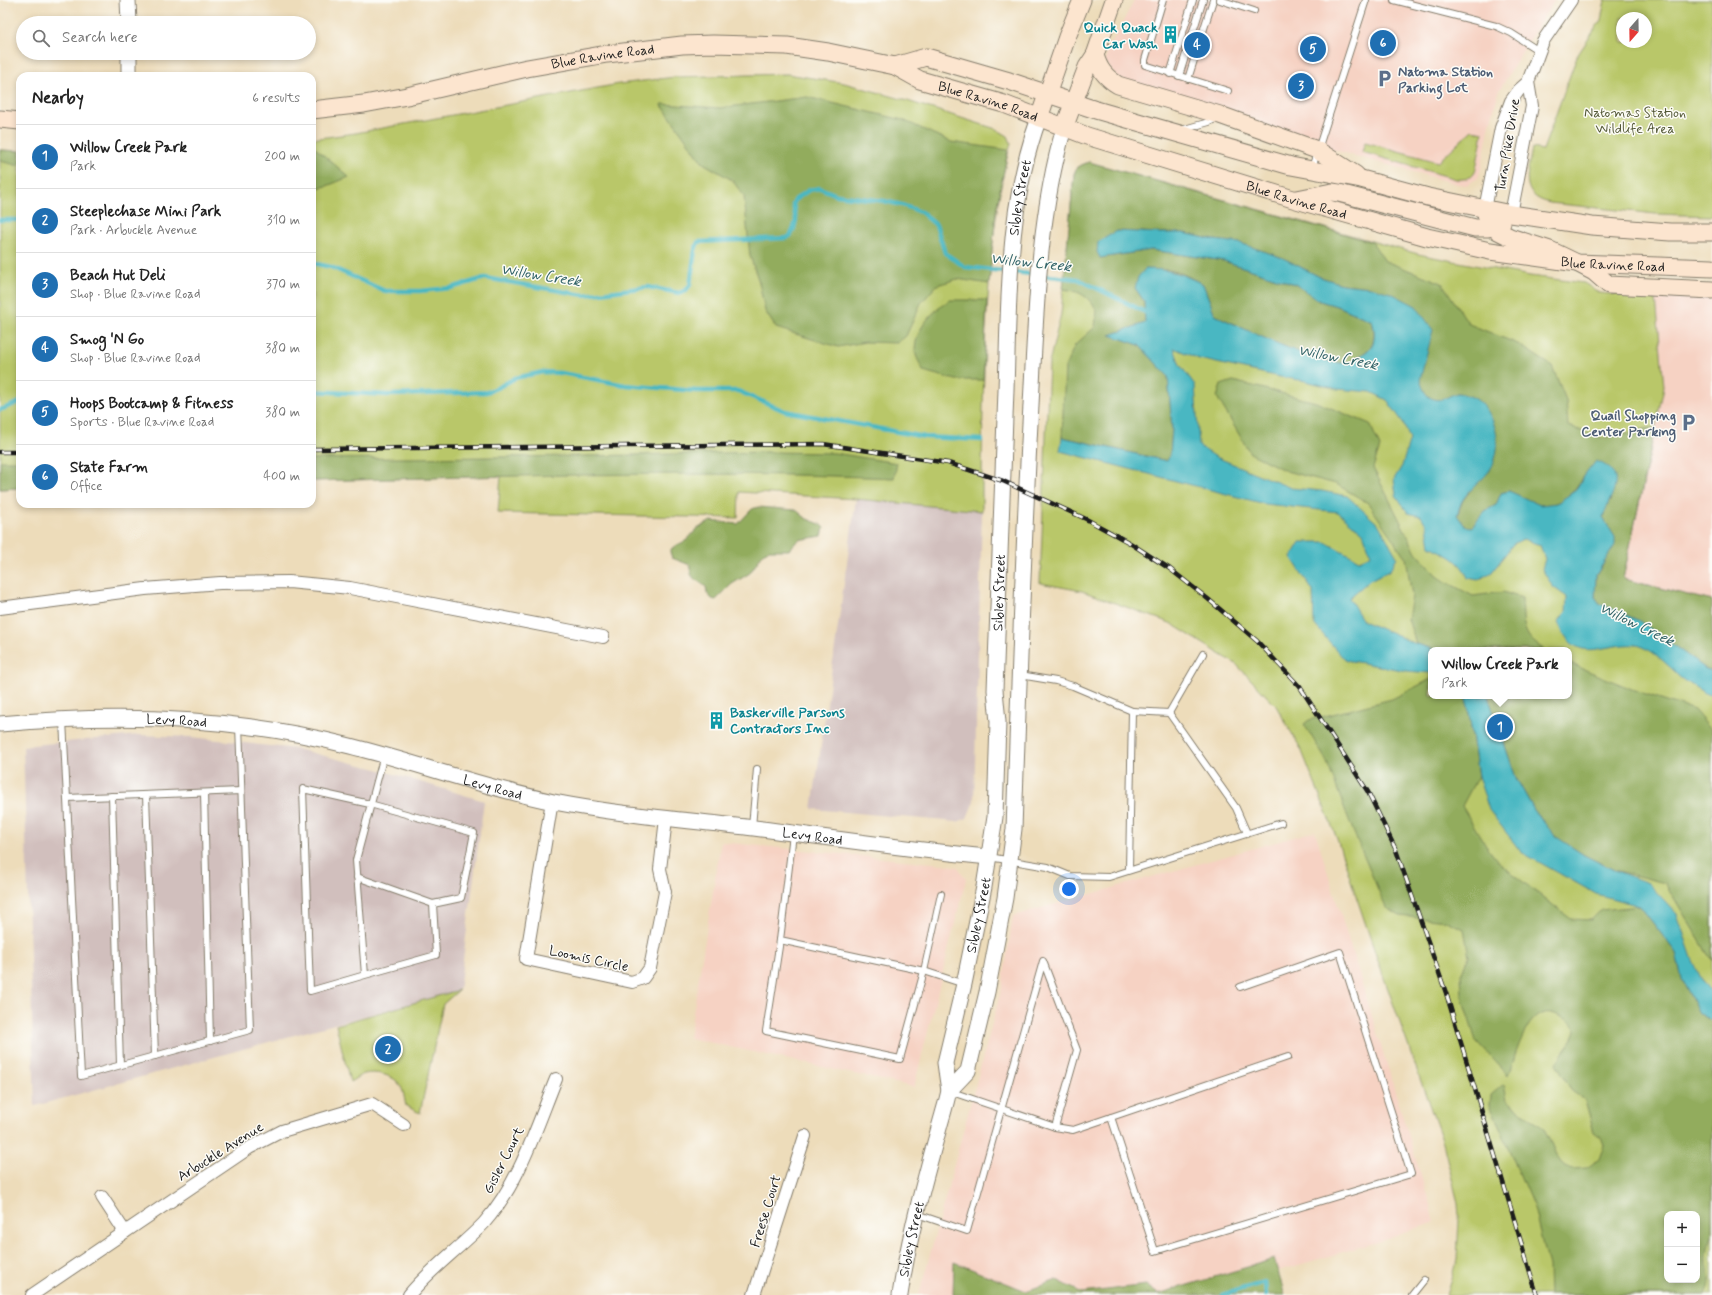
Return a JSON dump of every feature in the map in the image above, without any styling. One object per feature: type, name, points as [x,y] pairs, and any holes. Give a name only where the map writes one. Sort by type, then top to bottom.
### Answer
[{"type":"main road","name":"Sibley Street","points":[[1039,118],[1082,0]]},
{"type":"main road","name":"Sibley Street","points":[[1064,128],[1087,66],[1095,55],[1114,0]]},
{"type":"main road","name":"Blue Ravine Road","points":[[316,109],[400,97],[527,68],[607,54],[682,45],[720,44],[787,46],[828,52],[895,66],[920,80],[1004,104],[1064,128],[1292,199],[1454,244],[1490,251],[1577,263],[1712,268]]},
{"type":"main road","points":[[1095,55],[1098,66],[1107,79],[1118,85],[1220,115],[1317,150],[1361,179]]},
{"type":"main road","name":"Blue Ravine Road","points":[[895,66],[926,57],[1172,132],[1312,170],[1361,179],[1428,197],[1511,214],[1592,226],[1670,232],[1712,232]]},
{"type":"main road","points":[[0,119],[16,121]]},
{"type":"main road","points":[[1292,199],[1332,192],[1339,193],[1465,226],[1482,228],[1493,227],[1502,223],[1511,214]]},
{"type":"main road","points":[[1486,208],[1487,218],[1493,227],[1504,235],[1550,250],[1594,272],[1612,286],[1712,290]]},
{"type":"street","points":[[128,0],[129,16]]},
{"type":"street","name":"Turn Pike Drive","points":[[1486,208],[1501,128],[1511,101],[1519,90],[1528,82],[1539,51],[1551,28],[1571,0]]},
{"type":"street","points":[[129,60],[129,72]]},
{"type":"street","name":"Turn Pike Drive","points":[[1511,214],[1532,106],[1528,82]]},
{"type":"street","name":"Sibley Street","points":[[900,1295],[916,1213],[949,1091],[945,1064],[964,984],[989,857],[995,817],[998,738],[995,690],[1008,307],[1012,253],[1022,179],[1029,146],[1039,118]]},
{"type":"street","name":"Sibley Street","points":[[949,1091],[968,1071],[988,992],[1011,860],[1020,675],[1027,474],[1036,308],[1049,192],[1064,128]]},
{"type":"street","points":[[0,608],[145,589],[220,583],[289,582],[350,588],[603,637]]},
{"type":"street","name":"Levy Road","points":[[0,724],[63,718],[114,717],[181,719],[239,725],[290,733],[349,745],[552,801],[666,819],[989,857]]},
{"type":"street","name":"Loomis Circle","points":[[552,801],[526,959],[632,982],[643,978],[650,968],[665,892],[660,869],[666,819]]},
{"type":"street","name":"Gisler Court","points":[[409,1295],[437,1265],[471,1236],[500,1202],[525,1158],[556,1079]]},
{"type":"street","name":"Arbuckle Avenue","points":[[32,1295],[249,1148],[282,1131],[372,1104],[404,1126]]},
{"type":"street","name":"Freese Court","points":[[754,1295],[804,1136]]},
{"type":"street","points":[[102,1197],[125,1232]]},
{"type":"lane","points":[[1163,0],[1145,63],[1147,67],[1228,91]]},
{"type":"lane","points":[[1170,74],[1193,0]]},
{"type":"lane","points":[[1179,76],[1208,0]]},
{"type":"lane","points":[[1188,79],[1208,0]]},
{"type":"lane","points":[[1220,0],[1254,11]]},
{"type":"lane","points":[[1312,170],[1317,150],[1366,0]]},
{"type":"lane","points":[[1394,0],[1496,26],[1511,33],[1539,51]]},
{"type":"lane","points":[[1172,132],[1210,122],[1220,115]]},
{"type":"lane","points":[[1169,713],[1203,654]]},
{"type":"lane","points":[[1020,675],[1056,681],[1073,686],[1132,711],[1169,713]]},
{"type":"lane","points":[[1129,869],[1132,711]]},
{"type":"lane","points":[[1169,713],[1236,808],[1247,833]]},
{"type":"lane","points":[[63,718],[81,1076],[250,1030],[239,725]]},
{"type":"lane","points":[[365,975],[356,860],[384,755]]},
{"type":"lane","points":[[752,828],[757,769]]},
{"type":"lane","points":[[357,877],[433,904],[461,898],[474,833],[370,804],[303,789],[310,991],[436,955],[433,904]]},
{"type":"lane","points":[[67,798],[241,791]]},
{"type":"lane","points":[[204,793],[210,1041]]},
{"type":"lane","points":[[146,795],[155,1056]]},
{"type":"lane","points":[[112,796],[120,1065]]},
{"type":"lane","points":[[989,857],[1048,867],[1070,876],[1109,877],[1129,869],[1281,822]]},
{"type":"lane","points":[[793,833],[780,940],[766,1031],[900,1059],[924,971],[941,894]]},
{"type":"lane","points":[[780,940],[924,971],[964,984]]},
{"type":"lane","points":[[1111,1117],[1155,1251],[1411,1174],[1340,952],[1240,987]]},
{"type":"lane","points":[[916,1213],[967,1231],[1043,961],[1077,1050],[1055,1127]]},
{"type":"lane","points":[[949,1091],[1055,1127],[1073,1130],[1288,1057]]},
{"type":"lane","points":[[1412,1295],[1424,1280]]},
{"type":"shaded area","points":[[1134,0],[1555,0],[1499,91],[1478,178],[1466,185],[1457,184],[1305,142],[1122,83],[1105,62],[1106,55]]},
{"type":"shaded area","points":[[1712,292],[1712,601],[1623,579],[1664,387],[1656,298]]},
{"type":"shaded area","points":[[856,499],[982,511],[974,801],[967,818],[957,822],[812,809]]},
{"type":"shaded area","points":[[139,735],[191,737],[297,749],[377,769],[484,801],[459,990],[35,1106],[23,746]]},
{"type":"shaded area","points":[[1315,831],[1435,1221],[1391,1238],[1278,1271],[1274,1259],[1153,1295],[919,1295],[1002,987],[1013,916]]},
{"type":"shaded area","points":[[721,842],[942,864],[958,867],[966,879],[914,1087],[689,1038]]},
{"type":"green space","name":"Natomas Station Wildlife Area","points":[[1605,0],[1712,0],[1712,216],[1656,214],[1550,203],[1540,200],[1533,195],[1529,189],[1528,182],[1532,148],[1543,150],[1577,56],[1601,20]]},
{"type":"green space","points":[[787,74],[844,83],[898,98],[996,129],[1008,136],[1011,143],[1003,175],[998,207],[988,302],[983,391],[982,511],[856,499],[739,492],[738,518],[498,513],[501,476],[316,481],[316,138],[356,133],[619,84],[675,77]]},
{"type":"green space","points":[[807,97],[903,120],[951,142],[1008,150],[996,211],[989,284],[957,279],[937,285],[921,303],[906,336],[897,343],[865,342],[838,347],[776,328],[765,311],[759,282],[750,256],[744,196],[732,180],[703,163],[661,104],[720,108]]},
{"type":"green space","points":[[1472,130],[1483,132],[1476,169],[1471,176],[1466,179],[1456,179],[1362,152],[1365,142],[1438,162]]},
{"type":"green space","points":[[316,148],[349,177],[327,186],[316,188]]},
{"type":"green space","points":[[0,150],[16,151],[16,488],[0,489]]},
{"type":"green space","points":[[0,150],[16,151],[16,165],[0,161]]},
{"type":"green space","points":[[1089,162],[1418,254],[1530,276],[1584,283],[1600,293],[1656,298],[1664,387],[1623,579],[1712,601],[1712,1295],[1446,1295],[1457,1260],[1459,1218],[1458,1203],[1443,1143],[1379,964],[1337,839],[1301,749],[1276,706],[1236,664],[1170,623],[1082,591],[1040,583],[1049,363],[1061,314],[1074,174],[1077,167]]},
{"type":"green space","points":[[1089,162],[1372,242],[1385,261],[1442,283],[1469,324],[1518,344],[1552,366],[1566,400],[1568,426],[1602,438],[1655,427],[1623,579],[1712,601],[1712,671],[1706,669],[1640,621],[1600,604],[1595,597],[1596,575],[1603,565],[1608,528],[1603,519],[1606,507],[1611,500],[1585,475],[1577,487],[1567,497],[1561,501],[1548,505],[1533,503],[1509,491],[1501,493],[1496,505],[1485,511],[1472,527],[1465,526],[1457,516],[1463,500],[1471,490],[1458,393],[1445,399],[1434,400],[1426,395],[1419,380],[1425,358],[1370,287],[1342,284],[1320,277],[1283,258],[1240,243],[1214,240],[1184,233],[1117,231],[1100,258],[1151,250],[1224,261],[1295,284],[1320,301],[1340,307],[1372,321],[1374,330],[1373,343],[1368,350],[1356,360],[1351,362],[1339,363],[1322,360],[1303,354],[1215,315],[1203,284],[1181,273],[1166,269],[1135,288],[1144,301],[1145,323],[1111,335],[1139,345],[1168,376],[1172,429],[1170,455],[1167,461],[1062,437],[1065,367],[1075,345],[1095,327],[1097,310],[1083,295],[1074,291],[1063,289],[1074,174],[1077,167]]},
{"type":"green space","points":[[950,300],[987,300],[983,380],[956,380],[923,371],[917,358],[915,350],[918,334],[926,320]]},
{"type":"green space","points":[[1233,381],[1316,402],[1370,424],[1380,447],[1373,468],[1416,552],[1439,578],[1473,596],[1503,592],[1522,598],[1524,622],[1527,634],[1540,647],[1428,647],[1416,644],[1408,619],[1412,596],[1406,558],[1368,503],[1336,484],[1286,471],[1250,453],[1217,397],[1221,385]]},
{"type":"green space","points":[[766,452],[834,453],[897,463],[894,478],[748,474],[676,474],[316,481],[316,459],[588,456]]},
{"type":"green space","points":[[0,461],[16,461],[16,488],[0,489]]},
{"type":"green space","points":[[758,507],[796,510],[807,519],[820,524],[824,528],[822,536],[798,540],[789,550],[769,550],[764,552],[750,573],[732,584],[716,600],[712,599],[707,593],[706,587],[692,577],[690,565],[672,558],[670,552],[672,548],[687,540],[697,529],[711,521],[738,524],[752,509]]},
{"type":"green space","points":[[1572,664],[1634,690],[1694,710],[1712,731],[1712,961],[1665,883],[1614,870],[1584,855],[1554,836],[1534,810],[1516,778],[1489,699],[1572,699]]},
{"type":"green space","points":[[1428,681],[1428,699],[1466,699],[1478,776],[1462,806],[1486,846],[1500,864],[1571,919],[1591,920],[1601,910],[1640,906],[1676,953],[1682,979],[1699,1013],[1712,1021],[1712,1236],[1708,1246],[1707,1257],[1709,1284],[1704,1295],[1549,1295],[1548,1267],[1534,1208],[1490,1105],[1491,1095],[1504,1084],[1507,1100],[1543,1128],[1562,1164],[1572,1169],[1587,1168],[1599,1159],[1604,1145],[1601,1137],[1594,1132],[1585,1100],[1573,1092],[1556,1063],[1572,1040],[1576,1030],[1567,1020],[1555,1014],[1545,1013],[1537,1016],[1524,1034],[1508,1075],[1476,1041],[1462,997],[1461,974],[1469,956],[1464,929],[1446,921],[1400,916],[1386,908],[1354,833],[1326,760],[1304,724],[1309,720],[1392,699]]},
{"type":"green space","points":[[459,990],[443,1004],[420,1113],[406,1106],[400,1085],[389,1076],[368,1073],[361,1075],[350,1082],[336,1025]]},
{"type":"green space","points":[[1274,1259],[1285,1295],[953,1295],[954,1262],[1026,1291],[1057,1280],[1082,1293],[1146,1285],[1158,1294]]},
{"type":"water","points":[[1117,231],[1184,233],[1214,240],[1240,243],[1283,258],[1320,277],[1342,284],[1370,287],[1391,293],[1416,306],[1433,330],[1420,380],[1425,392],[1431,398],[1437,400],[1457,393],[1474,398],[1486,409],[1494,424],[1496,432],[1497,449],[1493,465],[1485,476],[1464,498],[1457,515],[1465,526],[1472,527],[1485,511],[1496,505],[1501,493],[1509,491],[1540,505],[1557,503],[1576,490],[1596,461],[1607,466],[1613,472],[1615,486],[1603,518],[1615,537],[1615,545],[1596,575],[1595,597],[1600,604],[1640,621],[1706,669],[1712,671],[1712,696],[1686,681],[1655,654],[1642,647],[1636,645],[1623,645],[1591,650],[1582,649],[1573,645],[1565,636],[1558,622],[1566,612],[1567,597],[1553,587],[1542,569],[1545,559],[1540,545],[1523,539],[1513,544],[1492,572],[1478,580],[1468,578],[1457,562],[1430,546],[1427,526],[1421,516],[1408,513],[1396,495],[1394,479],[1402,466],[1410,439],[1402,421],[1387,400],[1371,392],[1337,389],[1306,381],[1280,377],[1199,359],[1174,348],[1180,365],[1195,385],[1199,446],[1216,457],[1291,488],[1322,491],[1347,496],[1379,525],[1397,557],[1390,570],[1370,580],[1349,598],[1363,621],[1416,644],[1428,647],[1428,673],[1407,671],[1345,660],[1314,624],[1313,591],[1291,557],[1300,542],[1325,542],[1359,560],[1371,555],[1363,533],[1338,512],[1265,504],[1060,451],[1062,437],[1167,461],[1170,455],[1172,429],[1168,376],[1139,345],[1110,335],[1145,323],[1144,301],[1135,288],[1138,277],[1145,269],[1176,273],[1189,277],[1203,284],[1215,315],[1283,346],[1323,360],[1339,363],[1356,360],[1371,347],[1374,339],[1372,321],[1340,307],[1320,301],[1295,284],[1224,261],[1151,250],[1100,258],[1097,252],[1098,242]]},
{"type":"water","points":[[1466,699],[1489,699],[1516,778],[1534,810],[1555,836],[1584,855],[1614,870],[1648,883],[1677,914],[1692,958],[1703,983],[1712,991],[1712,1021],[1699,1013],[1682,979],[1676,953],[1640,906],[1596,894],[1521,852],[1489,810],[1478,776]]},
{"type":"waterway","name":"Willow Creek","points":[[316,264],[331,267],[385,291],[420,291],[451,288],[485,278],[584,295],[648,287],[679,293],[686,290],[690,285],[695,250],[698,242],[787,238],[791,235],[796,220],[793,204],[796,199],[809,190],[820,188],[837,195],[884,201],[902,205],[921,212],[936,225],[945,253],[965,267],[1078,279],[1149,314]]},
{"type":"waterway","name":"Willow Creek","points":[[0,220],[16,220]]},
{"type":"waterway","points":[[316,391],[389,395],[487,392],[515,378],[543,372],[561,373],[625,385],[696,391],[738,391],[785,411],[925,437],[982,440]]},
{"type":"waterway","points":[[0,410],[16,404]]},
{"type":"waterway","points":[[1222,1295],[1265,1282],[1266,1295]]},
{"type":"railway","points":[[316,449],[823,444],[948,463],[1003,481],[1086,519],[1130,543],[1170,569],[1257,641],[1300,687],[1368,792],[1396,850],[1446,993],[1537,1295]]},
{"type":"railway","points":[[0,452],[16,452]]},
{"type":"place","name":"Quick Quack Car Wash","points":[[1171,35]]},
{"type":"place","name":"State Farm","points":[[1383,43]]},
{"type":"place","name":"Smog 'N Go","points":[[1197,45]]},
{"type":"place","name":"Hoops Bootcamp & Fitness","points":[[1313,49]]},
{"type":"place","name":"Natoma Station Parking Lot","points":[[1385,79]]},
{"type":"place","name":"Beach Hut Deli","points":[[1301,86]]},
{"type":"place","name":"Quail Shopping Center Parking","points":[[1689,423]]},
{"type":"place","name":"Baskerville Parsons Contractors Inc","points":[[717,720]]},
{"type":"place","name":"Willow Creek Park","points":[[1500,727]]},
{"type":"place","name":"Steeplechase Mini Park","points":[[388,1049]]}]
